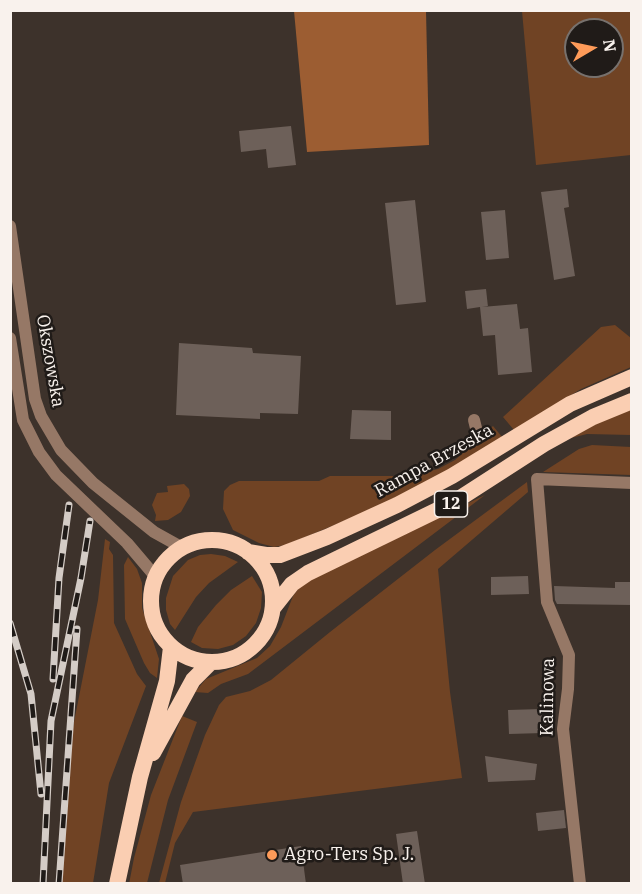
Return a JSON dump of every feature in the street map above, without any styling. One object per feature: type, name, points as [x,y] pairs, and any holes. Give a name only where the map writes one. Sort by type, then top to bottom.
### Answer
[{"type":"highway","name":"Rampa Brzeska","points":[[248,552],[280,555],[397,505],[452,476],[570,404],[632,377]]},
{"type":"highway","name":"12","points":[[210,663],[232,659],[252,648],[266,630],[273,608],[292,584],[308,573],[454,502],[544,444],[592,417],[632,401]]},
{"type":"highway","name":"12","points":[[181,547],[195,542],[220,540],[239,546],[257,560],[267,574],[272,591],[273,608]]},
{"type":"highway","points":[[181,547],[166,560],[155,576],[150,595],[151,614],[159,632],[171,647],[193,660],[210,663]]},
{"type":"highway","points":[[117,884],[140,777],[167,681],[171,647]]},
{"type":"highway","points":[[140,777],[193,680],[210,663]]},
{"type":"street","name":"Okszowska","points":[[10,226],[35,399],[41,416],[61,450],[93,483],[154,532],[181,547]]},
{"type":"street","name":"Okszowska","points":[[10,338],[23,420],[39,452],[56,474],[127,543],[155,576]]},
{"type":"street","name":"Kalinowa","points":[[580,884],[563,729],[568,689],[568,654],[547,602],[537,479],[632,483]]},
{"type":"shaded area","points":[[294,11],[426,11],[429,145],[307,152]]},
{"type":"shaded area","points":[[522,11],[631,11],[631,155],[536,165]]},
{"type":"shaded area","points":[[615,325],[631,338],[631,367],[581,389],[514,430],[503,417],[601,327]]},
{"type":"shaded area","points":[[631,407],[631,435],[587,434],[571,438],[617,412]]},
{"type":"shaded area","points":[[493,426],[503,438],[409,494],[286,545],[274,547],[259,543],[233,530],[223,509],[224,491],[239,481],[319,481],[330,476],[399,476],[438,469],[455,460]]},
{"type":"shaded area","points":[[592,445],[631,447],[631,475],[543,472],[579,449]]},
{"type":"shaded area","points":[[527,482],[528,492],[438,569],[450,692],[462,778],[193,812],[175,843],[165,883],[159,883],[181,802],[205,735],[219,705],[226,697],[250,691],[271,680],[435,550]]},
{"type":"shaded area","points":[[184,484],[189,489],[190,496],[181,512],[168,520],[155,521],[156,515],[152,505],[157,493],[168,492],[167,486]]},
{"type":"shaded area","points":[[485,495],[248,674],[221,684],[208,693],[195,692],[206,679],[257,658],[270,646],[281,627],[293,596],[298,589],[314,577]]},
{"type":"shaded area","points":[[105,539],[110,542],[109,549],[113,555],[114,623],[137,674],[146,686],[109,783],[93,883],[58,883],[64,773],[98,600]]},
{"type":"shaded area","points":[[200,555],[225,556],[238,562],[209,583],[196,597],[175,630],[170,624],[166,610],[166,598],[173,576],[188,560]]},
{"type":"shaded area","points":[[128,557],[137,569],[142,583],[142,608],[159,659],[157,678],[150,673],[144,663],[125,619],[124,565]]},
{"type":"shaded area","points":[[252,576],[262,592],[261,608],[256,623],[246,636],[233,645],[218,649],[202,648],[191,642],[198,627],[216,605],[231,590]]},
{"type":"shaded area","points":[[182,716],[197,722],[168,800],[147,883],[129,884],[151,795]]},
{"type":"building","points":[[291,126],[296,165],[268,168],[266,149],[241,152],[239,131]]},
{"type":"building","points":[[567,189],[569,207],[564,208],[575,276],[554,280],[541,192]]},
{"type":"building","points":[[415,200],[426,302],[396,305],[385,203]]},
{"type":"building","points":[[505,210],[509,258],[486,260],[481,212]]},
{"type":"building","points":[[486,289],[488,306],[517,304],[520,329],[528,328],[532,372],[498,375],[495,335],[483,336],[480,307],[467,309],[465,291]]},
{"type":"building","points":[[179,343],[252,348],[253,353],[301,356],[298,414],[260,413],[260,419],[176,415]]},
{"type":"building","points":[[352,410],[391,411],[391,440],[350,439]]},
{"type":"building","points":[[528,576],[529,594],[491,595],[491,577]]},
{"type":"building","points":[[615,582],[632,582],[632,605],[557,604],[555,600],[554,586],[615,588]]},
{"type":"building","points":[[542,709],[543,733],[509,734],[508,710]]},
{"type":"building","points":[[485,756],[537,764],[535,780],[488,782]]},
{"type":"building","points":[[564,810],[566,828],[538,831],[536,813]]},
{"type":"building","points":[[417,831],[425,884],[403,884],[396,834]]},
{"type":"building","name":"Agro-Ters Sp. J.","points":[[301,846],[306,884],[183,884],[180,865]]},
{"type":"railway","points":[[53,679],[59,578],[69,505]]},
{"type":"railway","points":[[43,884],[51,721],[81,578],[90,521]]},
{"type":"railway","points":[[10,623],[31,694],[41,794]]},
{"type":"railway","points":[[59,884],[77,629]]},
{"type":"place","name":"Agro-Ters Sp. J.","points":[[272,855]]}]
